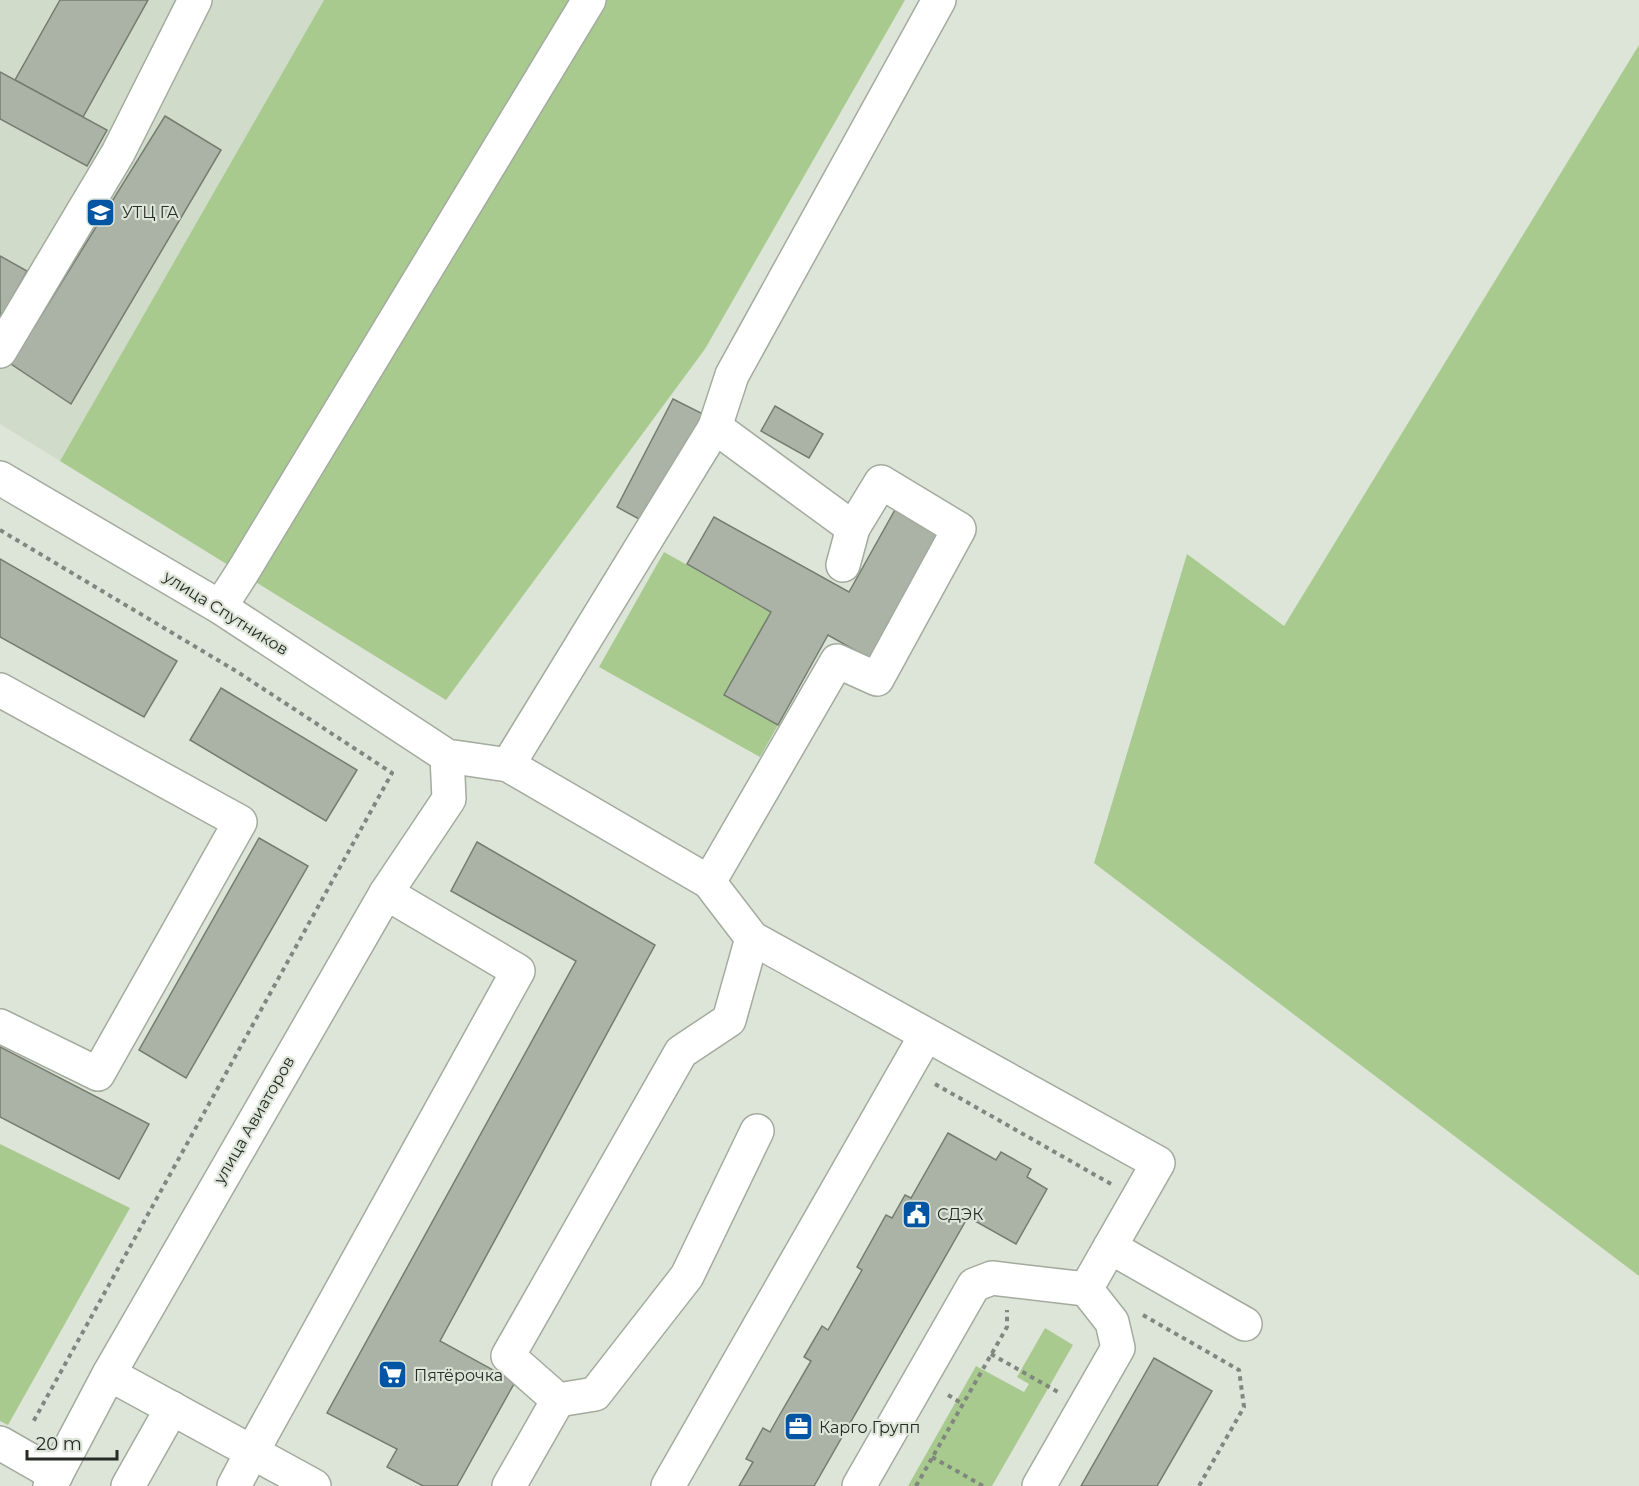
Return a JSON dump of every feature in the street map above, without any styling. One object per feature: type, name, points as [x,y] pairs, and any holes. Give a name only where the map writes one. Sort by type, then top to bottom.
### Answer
[{"type":"street","points":[[0,351],[118,153],[195,0]]},
{"type":"street","points":[[220,607],[589,0]]},
{"type":"street","points":[[508,765],[715,427],[732,375],[939,0]]},
{"type":"street","points":[[715,427],[853,528]]},
{"type":"street","name":"улица Спутников","points":[[0,478],[220,607],[447,756]]},
{"type":"street","points":[[709,882],[837,661],[877,678],[959,529],[881,482],[853,528],[843,565]]},
{"type":"street","points":[[0,690],[240,822],[98,1074],[0,1026]]},
{"type":"street","points":[[447,756],[508,765],[709,882],[752,938],[1158,1163],[1086,1289]]},
{"type":"street","name":"улица Авиаторов","points":[[53,1480],[109,1374],[386,893],[449,799],[447,756]]},
{"type":"street","points":[[234,1486],[518,971],[386,893]]},
{"type":"street","points":[[558,1400],[508,1356],[681,1052],[729,1020],[752,938]]},
{"type":"street","points":[[668,1486],[926,1035]]},
{"type":"street","points":[[558,1400],[595,1394],[687,1275],[757,1131]]},
{"type":"street","points":[[1110,1247],[1245,1324]]},
{"type":"street","points":[[859,1486],[974,1285],[992,1278],[1086,1289],[1112,1322],[1118,1348],[1039,1486]]},
{"type":"street","points":[[109,1374],[314,1486]]},
{"type":"street","points":[[509,1486],[558,1400]]},
{"type":"street","points":[[128,1486],[172,1408]]},
{"type":"street","points":[[0,1443],[53,1480]]},
{"type":"path","points":[[931,1081],[1138,1199]]},
{"type":"path","points":[[916,1486],[1007,1327],[1008,1280]]},
{"type":"path","points":[[1139,1313],[1239,1370],[1244,1407],[1199,1486]]},
{"type":"path","points":[[991,1354],[1085,1407]]},
{"type":"path","points":[[932,1457],[983,1486]]},
{"type":"shaded area","name":"УТЦ ГА","points":[[0,0],[324,0],[60,461],[0,424]]},
{"type":"green space","points":[[324,0],[905,0],[705,349],[446,700],[60,461]]},
{"type":"green space","points":[[1639,45],[1639,1276],[1094,863],[1187,554],[1284,626]]},
{"type":"green space","points":[[664,552],[771,612],[724,695],[778,725],[760,757],[599,667]]},
{"type":"green space","points":[[0,1144],[130,1208],[8,1425],[0,1421]]},
{"type":"green space","points":[[1045,1328],[1073,1345],[992,1486],[908,1486],[976,1366],[1024,1392],[1029,1384],[1017,1377]]},
{"type":"building","points":[[60,0],[148,0],[83,117],[15,80]]},
{"type":"building","points":[[0,72],[107,130],[87,166],[0,119]]},
{"type":"building","points":[[165,116],[221,150],[71,404],[11,364]]},
{"type":"building","points":[[0,256],[27,271],[0,320]]},
{"type":"building","points":[[673,399],[707,416],[650,525],[617,507]]},
{"type":"building","points":[[775,406],[823,434],[809,458],[761,431]]},
{"type":"building","points":[[896,508],[943,534],[872,660],[828,635],[778,725],[724,695],[771,612],[687,564],[714,517],[849,592]]},
{"type":"building","points":[[0,559],[177,661],[144,717],[0,637]]},
{"type":"building","points":[[221,688],[357,770],[326,821],[190,740]]},
{"type":"building","points":[[259,838],[308,866],[186,1078],[139,1050]]},
{"type":"building","points":[[477,842],[655,945],[440,1341],[515,1382],[457,1486],[423,1486],[387,1467],[397,1449],[327,1413],[576,961],[451,891]]},
{"type":"building","points":[[0,1047],[149,1124],[119,1179],[0,1117]]},
{"type":"building","points":[[948,1133],[996,1160],[1001,1152],[1031,1169],[1027,1177],[1047,1189],[1016,1244],[968,1217],[814,1486],[739,1486],[753,1462],[746,1459],[763,1428],[770,1432],[811,1361],[804,1357],[822,1326],[828,1330],[862,1270],[857,1267],[886,1215],[892,1218],[905,1195],[911,1198]]},
{"type":"building","points":[[1154,1358],[1212,1391],[1157,1486],[1081,1486]]},
{"type":"place","name":"УТЦ ГА","points":[[101,212]]},
{"type":"place","name":"СДЭК","points":[[916,1214]]},
{"type":"place","name":"Пятёрочка","points":[[393,1375]]},
{"type":"place","name":"Карго Групп","points":[[798,1427]]}]
